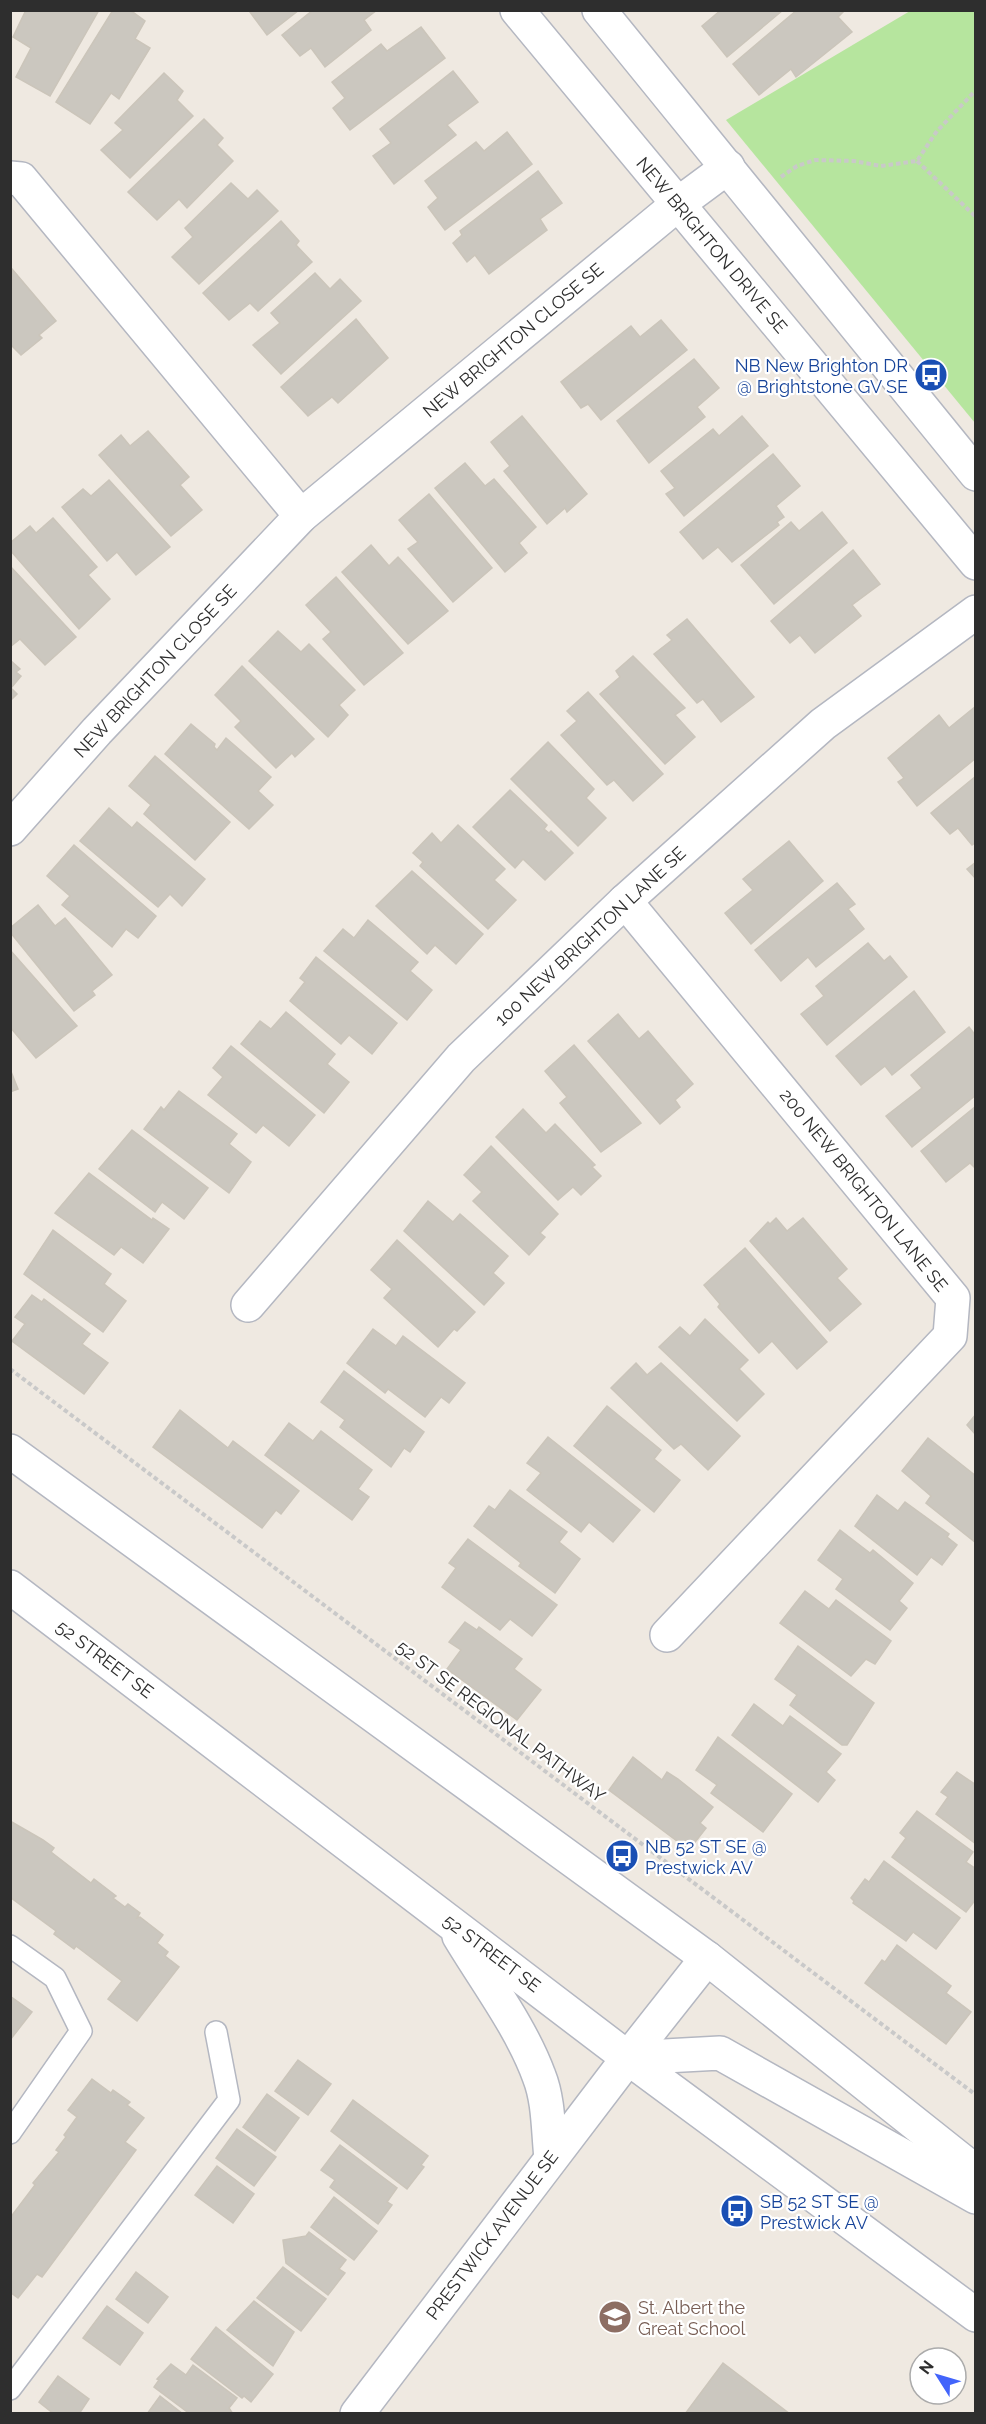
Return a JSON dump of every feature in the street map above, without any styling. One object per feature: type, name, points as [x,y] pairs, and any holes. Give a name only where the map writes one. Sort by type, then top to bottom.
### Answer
[{"type":"street","name":"NEW BRIGHTON DRIVE SE","points":[[517,10],[975,563]]},
{"type":"street","points":[[599,10],[975,474]]},
{"type":"street","name":"NEW BRIGHTON CLOSE SE","points":[[10,829],[97,732],[301,516],[678,204],[728,167]]},
{"type":"street","points":[[10,178],[21,180],[301,516]]},
{"type":"street","name":"100 NEW BRIGHTON LANE SE","points":[[248,1305],[461,1058],[626,901],[823,724],[975,612]]},
{"type":"street","name":"200 NEW BRIGHTON LANE SE","points":[[626,901],[953,1298],[950,1336],[668,1635]]},
{"type":"street","points":[[10,1451],[707,1958],[975,2172]]},
{"type":"street","name":"52 STREET SE","points":[[10,1587],[628,2058],[975,2315]]},
{"type":"street","points":[[448,1920],[517,2032],[539,2076],[546,2101],[551,2158]]},
{"type":"street","name":"PRESTWICK AVENUE SE","points":[[357,2414],[551,2158],[707,1958]]},
{"type":"street","points":[[628,2058],[720,2053],[975,2197]]},
{"type":"lane","points":[[10,1946],[55,1978],[81,2031],[10,2133]]},
{"type":"lane","points":[[10,2388],[229,2100],[216,2032]]},
{"type":"path","points":[[781,178],[797,166],[814,160],[854,161],[882,166],[917,160],[937,131],[975,90]]},
{"type":"path","points":[[917,160],[975,217]]},
{"type":"path","name":"52 ST SE REGIONAL PATHWAY","points":[[10,1369],[975,2095]]},
{"type":"green space","points":[[910,11],[975,11],[975,423],[726,120]]},
{"type":"building","points":[[26,10],[99,10],[50,96],[16,77],[31,48],[13,37]]},
{"type":"building","points":[[113,10],[130,10],[145,21],[135,39],[150,48],[119,99],[111,93],[90,124],[56,102]]},
{"type":"building","points":[[252,10],[299,10],[267,35],[250,12]]},
{"type":"building","points":[[313,10],[377,10],[364,20],[371,30],[325,67],[311,48],[300,56],[282,35]]},
{"type":"building","points":[[721,10],[783,10],[727,57],[702,26]]},
{"type":"building","points":[[797,10],[845,10],[838,17],[852,32],[796,77],[791,69],[759,95],[733,64]]},
{"type":"building","points":[[421,27],[445,58],[350,130],[333,108],[345,98],[332,82],[381,44],[387,51]]},
{"type":"building","points":[[453,71],[478,102],[447,125],[456,135],[394,184],[373,156],[391,143],[380,129]]},
{"type":"building","points":[[164,73],[183,91],[177,100],[193,116],[130,178],[101,150],[123,130],[115,123]]},
{"type":"building","points":[[204,119],[223,138],[217,145],[233,161],[187,208],[179,199],[157,220],[128,192]]},
{"type":"building","points":[[507,132],[532,164],[445,230],[428,207],[438,198],[425,181],[476,142],[484,151]]},
{"type":"building","points":[[538,171],[562,203],[540,219],[547,230],[489,274],[475,255],[467,262],[453,243],[462,235],[460,231]]},
{"type":"building","points":[[231,183],[248,199],[257,190],[278,211],[199,284],[172,257],[193,237],[185,228]]},
{"type":"building","points":[[281,221],[299,241],[296,245],[312,262],[258,311],[250,303],[229,320],[203,293]]},
{"type":"building","points":[[12,269],[56,321],[39,335],[42,338],[21,355],[10,344]]},
{"type":"building","points":[[315,273],[330,289],[340,279],[361,301],[281,374],[253,345],[280,323],[271,313]]},
{"type":"building","points":[[356,319],[388,358],[338,403],[332,397],[308,416],[281,387]]},
{"type":"building","points":[[661,320],[687,350],[601,420],[588,404],[581,408],[561,382],[631,326],[640,337]]},
{"type":"building","points":[[694,359],[719,388],[697,407],[705,417],[649,463],[617,421]]},
{"type":"building","points":[[522,416],[587,494],[567,512],[565,508],[547,524],[504,471],[510,466],[491,442]]},
{"type":"building","points":[[742,416],[768,446],[684,516],[666,494],[675,488],[661,471],[713,429],[719,436]]},
{"type":"building","points":[[148,431],[189,477],[180,485],[202,510],[171,536],[99,455],[121,435],[130,446]]},
{"type":"building","points":[[773,454],[800,486],[776,506],[784,517],[777,522],[779,525],[732,562],[718,547],[703,559],[680,532]]},
{"type":"building","points":[[465,463],[485,486],[494,479],[536,527],[519,543],[527,553],[505,572],[435,488]]},
{"type":"building","points":[[109,480],[170,547],[136,575],[117,552],[107,561],[62,507],[83,489],[91,496]]},
{"type":"building","points":[[429,494],[492,568],[453,602],[408,549],[418,542],[399,520]]},
{"type":"building","points":[[822,512],[847,543],[774,604],[741,565],[791,522],[799,531]]},
{"type":"building","points":[[53,518],[97,567],[88,575],[110,599],[79,629],[10,550],[10,543],[30,526],[36,533]]},
{"type":"building","points":[[371,545],[389,566],[398,557],[448,611],[408,644],[342,572]]},
{"type":"building","points":[[853,550],[880,584],[852,605],[861,616],[815,653],[800,635],[790,643],[771,621]]},
{"type":"building","points":[[10,566],[76,637],[45,665],[20,639],[10,647]]},
{"type":"building","points":[[336,577],[403,653],[364,685],[323,639],[331,632],[306,605]]},
{"type":"building","points":[[687,619],[754,697],[721,722],[703,699],[697,703],[654,654],[672,640],[667,635]]},
{"type":"building","points":[[278,631],[301,652],[309,644],[355,690],[339,705],[348,715],[328,737],[249,661]]},
{"type":"building","points":[[633,656],[685,708],[675,715],[695,737],[665,764],[600,694],[620,677],[616,671]]},
{"type":"building","points":[[10,660],[20,669],[16,672],[21,676],[11,688],[17,694],[10,701]]},
{"type":"building","points":[[242,666],[314,739],[295,757],[292,753],[276,768],[235,727],[241,721],[215,695]]},
{"type":"building","points":[[588,692],[663,774],[633,801],[614,780],[607,785],[561,735],[577,721],[567,711]]},
{"type":"building","points":[[976,706],[976,758],[917,806],[898,782],[904,778],[888,758],[939,715],[949,728]]},
{"type":"building","points":[[191,724],[215,744],[214,747],[217,750],[226,738],[271,777],[258,791],[273,805],[249,829],[165,754]]},
{"type":"building","points":[[548,742],[594,789],[586,798],[606,818],[578,846],[511,779]]},
{"type":"building","points":[[155,756],[230,822],[195,860],[144,814],[151,805],[129,786]]},
{"type":"building","points":[[976,776],[976,842],[972,845],[958,828],[950,834],[931,813]]},
{"type":"building","points":[[510,790],[547,825],[544,829],[549,833],[551,831],[573,853],[545,880],[523,859],[515,868],[473,827]]},
{"type":"building","points":[[109,808],[132,828],[137,822],[205,879],[182,906],[170,894],[158,907],[80,841]]},
{"type":"building","points":[[458,825],[505,869],[494,880],[516,900],[488,929],[420,866],[423,862],[413,853],[432,833],[441,843]]},
{"type":"building","points":[[789,841],[823,881],[751,944],[725,913],[753,890],[743,879]]},
{"type":"building","points":[[74,845],[156,916],[138,938],[126,929],[112,947],[62,905],[70,896],[47,876]]},
{"type":"building","points":[[976,862],[976,879],[967,869]]},
{"type":"building","points":[[412,871],[483,934],[456,964],[435,945],[427,954],[376,906]]},
{"type":"building","points":[[837,883],[855,904],[848,909],[864,929],[816,967],[808,957],[781,981],[755,950]]},
{"type":"building","points":[[38,905],[55,926],[65,918],[112,975],[92,991],[95,995],[74,1011],[10,932],[10,928]]},
{"type":"building","points":[[368,920],[418,962],[410,971],[432,990],[407,1020],[324,951],[343,929],[354,938]]},
{"type":"building","points":[[868,943],[884,961],[890,956],[907,977],[827,1045],[801,1014],[824,996],[816,986]]},
{"type":"building","points":[[10,950],[77,1026],[36,1058],[10,1027]]},
{"type":"building","points":[[316,957],[397,1023],[372,1054],[349,1035],[341,1044],[290,1001],[305,982],[300,978]]},
{"type":"building","points":[[914,991],[945,1032],[892,1075],[885,1066],[861,1085],[836,1056]]},
{"type":"building","points":[[286,1012],[335,1054],[327,1064],[349,1082],[324,1113],[241,1044],[260,1021],[271,1029]]},
{"type":"building","points":[[618,1014],[639,1039],[648,1031],[693,1084],[675,1100],[680,1107],[660,1124],[588,1041]]},
{"type":"building","points":[[969,1027],[976,1036],[976,1095],[912,1147],[886,1116],[922,1088],[911,1075]]},
{"type":"building","points":[[574,1045],[641,1123],[601,1152],[560,1103],[567,1097],[545,1071]]},
{"type":"building","points":[[231,1046],[315,1115],[289,1146],[263,1125],[256,1133],[208,1095],[223,1077],[213,1068]]},
{"type":"building","points":[[10,1069],[18,1089],[10,1092]]},
{"type":"building","points":[[179,1091],[237,1134],[229,1144],[251,1162],[229,1193],[144,1129],[161,1107],[164,1110]]},
{"type":"building","points":[[976,1106],[976,1169],[970,1163],[946,1182],[921,1151]]},
{"type":"building","points":[[523,1109],[546,1133],[555,1124],[595,1165],[592,1167],[601,1176],[581,1195],[573,1187],[558,1200],[496,1137]]},
{"type":"building","points":[[132,1130],[208,1188],[184,1219],[162,1202],[155,1212],[99,1169]]},
{"type":"building","points":[[491,1146],[558,1214],[540,1233],[545,1237],[529,1255],[473,1201],[482,1192],[464,1175]]},
{"type":"building","points":[[89,1173],[152,1220],[153,1218],[169,1229],[143,1263],[121,1247],[114,1255],[55,1213]]},
{"type":"building","points":[[428,1201],[453,1222],[460,1214],[508,1256],[493,1273],[504,1283],[484,1305],[404,1231]]},
{"type":"building","points":[[776,1218],[787,1231],[803,1218],[847,1269],[837,1278],[861,1304],[830,1331],[750,1241],[768,1222],[770,1224]]},
{"type":"building","points":[[53,1230],[111,1274],[104,1284],[126,1301],[103,1332],[24,1274]]},
{"type":"building","points":[[397,1240],[475,1312],[457,1331],[454,1329],[438,1347],[384,1298],[392,1289],[371,1270]]},
{"type":"building","points":[[745,1248],[827,1342],[797,1369],[772,1341],[759,1353],[718,1307],[720,1304],[704,1285]]},
{"type":"building","points":[[32,1295],[42,1302],[44,1299],[90,1334],[82,1344],[108,1363],[84,1394],[12,1341],[25,1324],[15,1317]]},
{"type":"building","points":[[705,1319],[748,1360],[739,1369],[764,1394],[737,1421],[659,1347],[680,1327],[690,1336]]},
{"type":"building","points":[[373,1329],[396,1346],[403,1336],[465,1383],[449,1403],[441,1397],[425,1417],[388,1389],[385,1393],[347,1363]]},
{"type":"building","points":[[636,1363],[647,1375],[661,1363],[740,1436],[708,1470],[681,1444],[674,1449],[611,1388]]},
{"type":"building","points":[[344,1371],[424,1432],[410,1452],[404,1448],[391,1467],[340,1427],[345,1420],[321,1402]]},
{"type":"building","points":[[607,1406],[661,1450],[654,1459],[680,1480],[654,1512],[574,1446]]},
{"type":"building","points":[[180,1410],[228,1448],[233,1441],[299,1491],[281,1514],[276,1510],[262,1528],[153,1447]]},
{"type":"building","points":[[976,1414],[976,1435],[967,1425]]},
{"type":"building","points":[[289,1423],[313,1441],[321,1431],[372,1470],[358,1489],[369,1497],[352,1520],[265,1455]]},
{"type":"building","points":[[548,1437],[640,1510],[613,1542],[589,1522],[581,1532],[527,1490],[541,1473],[527,1463]]},
{"type":"building","points":[[928,1438],[976,1476],[976,1543],[926,1503],[931,1496],[902,1471]]},
{"type":"building","points":[[510,1490],[567,1532],[559,1542],[580,1559],[555,1593],[519,1566],[521,1563],[474,1526],[489,1506],[495,1510]]},
{"type":"building","points":[[877,1495],[898,1511],[905,1502],[949,1534],[947,1537],[957,1545],[942,1565],[931,1557],[917,1575],[855,1526]]},
{"type":"building","points":[[840,1530],[870,1553],[873,1550],[913,1583],[899,1601],[907,1608],[890,1630],[836,1589],[843,1579],[818,1560]]},
{"type":"building","points":[[468,1539],[557,1605],[532,1636],[510,1619],[500,1630],[442,1587],[456,1568],[449,1563]]},
{"type":"building","points":[[805,1591],[829,1609],[836,1600],[891,1641],[875,1664],[866,1659],[851,1676],[780,1623]]},
{"type":"building","points":[[465,1622],[477,1630],[479,1627],[522,1659],[514,1669],[541,1690],[517,1720],[447,1669],[461,1650],[449,1642]]},
{"type":"building","points":[[798,1646],[874,1703],[847,1745],[842,1745],[790,1705],[797,1695],[775,1679]]},
{"type":"building","points":[[754,1704],[783,1726],[790,1716],[841,1754],[826,1772],[835,1780],[818,1802],[732,1735]]},
{"type":"building","points":[[718,1737],[792,1794],[763,1832],[711,1793],[717,1785],[696,1770]]},
{"type":"building","points":[[633,1757],[662,1780],[667,1772],[713,1807],[700,1823],[706,1828],[689,1850],[609,1790]]},
{"type":"building","points":[[957,1772],[976,1785],[976,1844],[936,1814],[948,1797],[941,1792]]},
{"type":"building","points":[[917,1811],[973,1852],[966,1862],[976,1869],[976,1899],[966,1912],[892,1857],[906,1838],[900,1833]]},
{"type":"building","points":[[10,1821],[54,1848],[51,1852],[91,1883],[94,1879],[116,1896],[113,1898],[125,1907],[128,1904],[140,1913],[137,1918],[140,1917],[163,1935],[157,1943],[168,1952],[165,1956],[179,1967],[137,2021],[108,1999],[122,1981],[76,1946],[74,1949],[54,1934],[56,1931],[10,1897]]},
{"type":"building","points":[[884,1861],[960,1918],[936,1949],[913,1932],[906,1941],[853,1903],[851,1898],[865,1879],[869,1882]]},
{"type":"building","points":[[897,1945],[951,1986],[946,1993],[971,2012],[946,2044],[865,1983],[882,1960],[885,1962]]},
{"type":"building","points":[[10,1996],[32,2012],[10,2040]]},
{"type":"building","points":[[298,2060],[331,2084],[308,2115],[275,2091]]},
{"type":"building","points":[[92,2079],[111,2093],[113,2090],[130,2102],[127,2105],[144,2118],[125,2142],[136,2150],[42,2277],[37,2274],[18,2298],[10,2292],[10,2218],[35,2185],[33,2183],[59,2152],[56,2150],[77,2117],[68,2110]]},
{"type":"building","points":[[267,2094],[299,2118],[275,2151],[243,2127]]},
{"type":"building","points":[[353,2100],[428,2156],[421,2165],[424,2167],[407,2189],[331,2131]]},
{"type":"building","points":[[237,2129],[276,2157],[254,2186],[216,2158]]},
{"type":"building","points":[[340,2145],[397,2188],[387,2202],[392,2205],[378,2224],[330,2187],[335,2180],[321,2170]]},
{"type":"building","points":[[217,2166],[254,2194],[233,2223],[195,2195]]},
{"type":"building","points":[[334,2197],[377,2231],[354,2260],[311,2227]]},
{"type":"building","points":[[309,2232],[346,2260],[339,2269],[345,2273],[328,2295],[286,2263],[283,2240],[306,2236]]},
{"type":"building","points":[[283,2267],[326,2299],[301,2331],[257,2298]]},
{"type":"building","points":[[136,2272],[168,2297],[148,2323],[116,2299]]},
{"type":"building","points":[[254,2301],[294,2332],[273,2366],[227,2330]]},
{"type":"building","points":[[107,2306],[143,2333],[120,2365],[83,2338]]},
{"type":"building","points":[[216,2327],[273,2374],[251,2402],[244,2396],[242,2398],[191,2359]]},
{"type":"building","points":[[723,2363],[790,2414],[685,2414]]},
{"type":"building","points":[[171,2364],[186,2375],[193,2365],[237,2398],[229,2408],[233,2414],[190,2414],[154,2387],[159,2380],[157,2379]]},
{"type":"building","points":[[58,2376],[89,2399],[79,2414],[54,2414],[39,2402]]},
{"type":"building","points":[[160,2396],[183,2414],[147,2414]]},
{"type":"place","name":"NB New Brighton DR @ Brightstone GV SE","points":[[931,375]]},
{"type":"place","name":"NB 52 ST SE @ Prestwick AV","points":[[622,1856]]},
{"type":"place","name":"SB 52 ST SE @ Prestwick AV","points":[[737,2211]]},
{"type":"place","name":"St. Albert the Great School","points":[[615,2317]]}]
